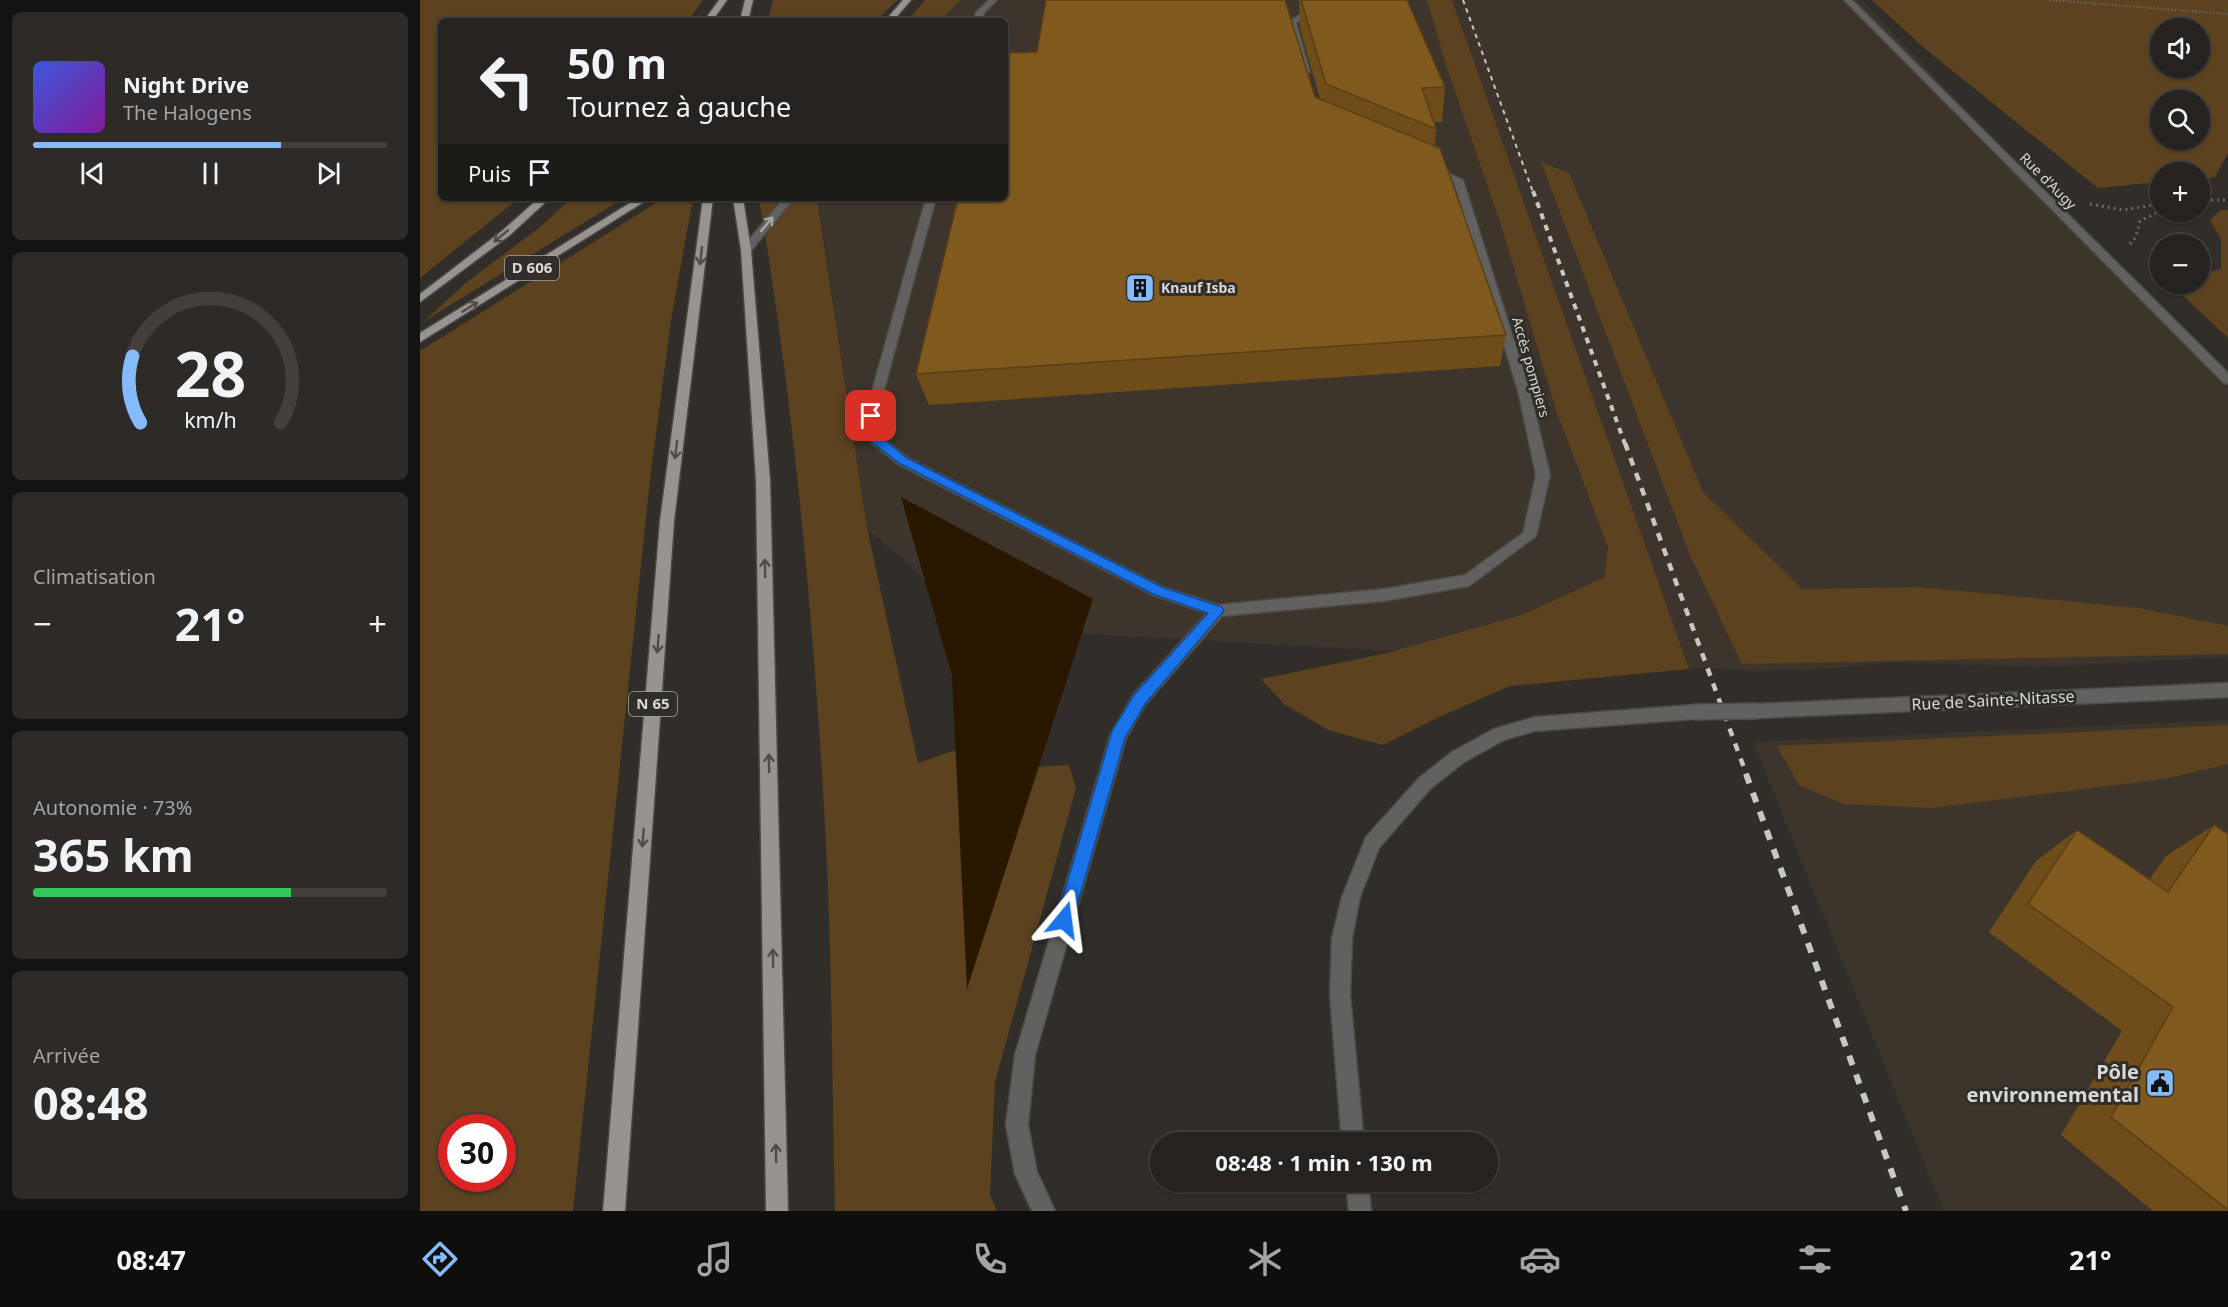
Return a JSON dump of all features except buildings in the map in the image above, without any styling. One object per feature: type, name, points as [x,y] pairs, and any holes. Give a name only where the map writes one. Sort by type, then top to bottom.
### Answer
[{"type":"main road","points":[[710,18],[723,0]]},
{"type":"main road","points":[[745,18],[749,0]]},
{"type":"main road","points":[[892,18],[907,0]]},
{"type":"main road","name":"D 606","points":[[420,299],[506,233],[542,201]]},
{"type":"main road","name":"D 606","points":[[420,338],[640,201]]},
{"type":"main road","name":"N 65","points":[[614,1211],[667,521],[708,201]]},
{"type":"main road","points":[[738,201],[746,249],[763,480],[777,1211]]},
{"type":"street","points":[[979,18],[980,12],[993,0]]},
{"type":"street","points":[[1311,89],[1292,22],[1329,0]]},
{"type":"street","name":"Rue d'Augy","points":[[1848,0],[2228,380]]},
{"type":"street","name":"Accès pompiers","points":[[1218,611],[1384,595],[1469,579],[1529,536],[1543,475],[1524,391],[1458,180],[1416,162]]},
{"type":"street","points":[[746,249],[786,201]]},
{"type":"street","points":[[930,201],[871,416],[876,439],[903,460],[1158,591],[1218,611],[1139,700],[1118,736],[1031,1033],[1025,1055],[1017,1125],[1026,1174],[1044,1211]]},
{"type":"street","name":"Rue de Sainte-Nitasse","points":[[1352,1132],[1340,995],[1342,938],[1351,897],[1372,843],[1425,783],[1458,757],[1500,734],[1534,724],[1693,712],[2228,690]]},
{"type":"street","points":[[1358,1192],[1360,1211]]},
{"type":"path","points":[[2049,0],[2228,14]]},
{"type":"path","points":[[2210,200],[2228,200]]},
{"type":"path","points":[[2049,202],[2097,204],[2123,210],[2150,206]]},
{"type":"path","points":[[2099,252],[2128,247],[2136,237],[2140,221],[2150,216]]},
{"type":"shaded area","points":[[420,0],[703,0],[690,18],[438,18],[438,201],[515,201],[420,278]]},
{"type":"shaded area","points":[[773,0],[898,0],[878,18],[769,18]]},
{"type":"shaded area","points":[[925,0],[961,0],[943,18],[910,18]]},
{"type":"shaded area","points":[[961,0],[1862,0],[2228,388],[2228,657],[2038,667],[1895,662],[1828,669],[1753,671],[980,628],[867,528],[818,201],[1008,201],[1008,18],[943,18]]},
{"type":"shaded area","points":[[1427,0],[1452,0],[1689,669],[1510,686],[1383,745],[1328,730],[1284,704],[1261,679],[1387,653],[1522,615],[1605,577],[1608,547],[1556,410],[1503,231],[1447,68]]},
{"type":"shaded area","points":[[1872,0],[2228,0],[2228,153],[2215,177],[2210,178],[2210,162],[2150,162],[2150,183],[2098,188],[1923,47]]},
{"type":"shaded area","points":[[1541,162],[1569,173],[1703,492],[1802,589],[1920,587],[2139,608],[2228,626],[2228,654],[1742,664],[1690,555]]},
{"type":"shaded area","points":[[569,201],[619,201],[423,322],[467,282],[540,227]]},
{"type":"shaded area","points":[[659,201],[692,201],[672,314],[651,470],[573,1211],[420,1211],[420,351]]},
{"type":"shaded area","points":[[759,201],[817,201],[867,528],[918,763],[997,736],[996,769],[1069,765],[1076,788],[995,1082],[990,1195],[997,1211],[835,1211],[827,871],[815,666],[801,509]]},
{"type":"shaded area","points":[[2221,210],[2228,210],[2228,338],[2182,294],[2210,294],[2210,272],[2221,269],[2221,239],[2210,220]]},
{"type":"shaded area","points":[[901,497],[1093,599],[967,989],[952,676]]},
{"type":"shaded area","points":[[2228,720],[2228,1211],[1944,1211],[1753,742]]},
{"type":"shaded area","points":[[2228,725],[2228,764],[2164,779],[1931,808],[1843,804],[1799,785],[1777,746]]},
{"type":"railway","points":[[1463,0],[1533,192]]},
{"type":"railway","points":[[1533,191],[1625,444]]},
{"type":"railway","points":[[1625,443],[1747,776]]},
{"type":"railway","points":[[1746,774],[1906,1211]]},
{"type":"place","name":"Knauf Isba","points":[[1140,288]]},
{"type":"place","name":"Pôle environnemental","points":[[2160,1083]]},
{"type":"route","points":[[871,416],[876,439],[903,460],[1158,591],[1218,611],[1139,700],[1118,736],[1064,920]]}]
